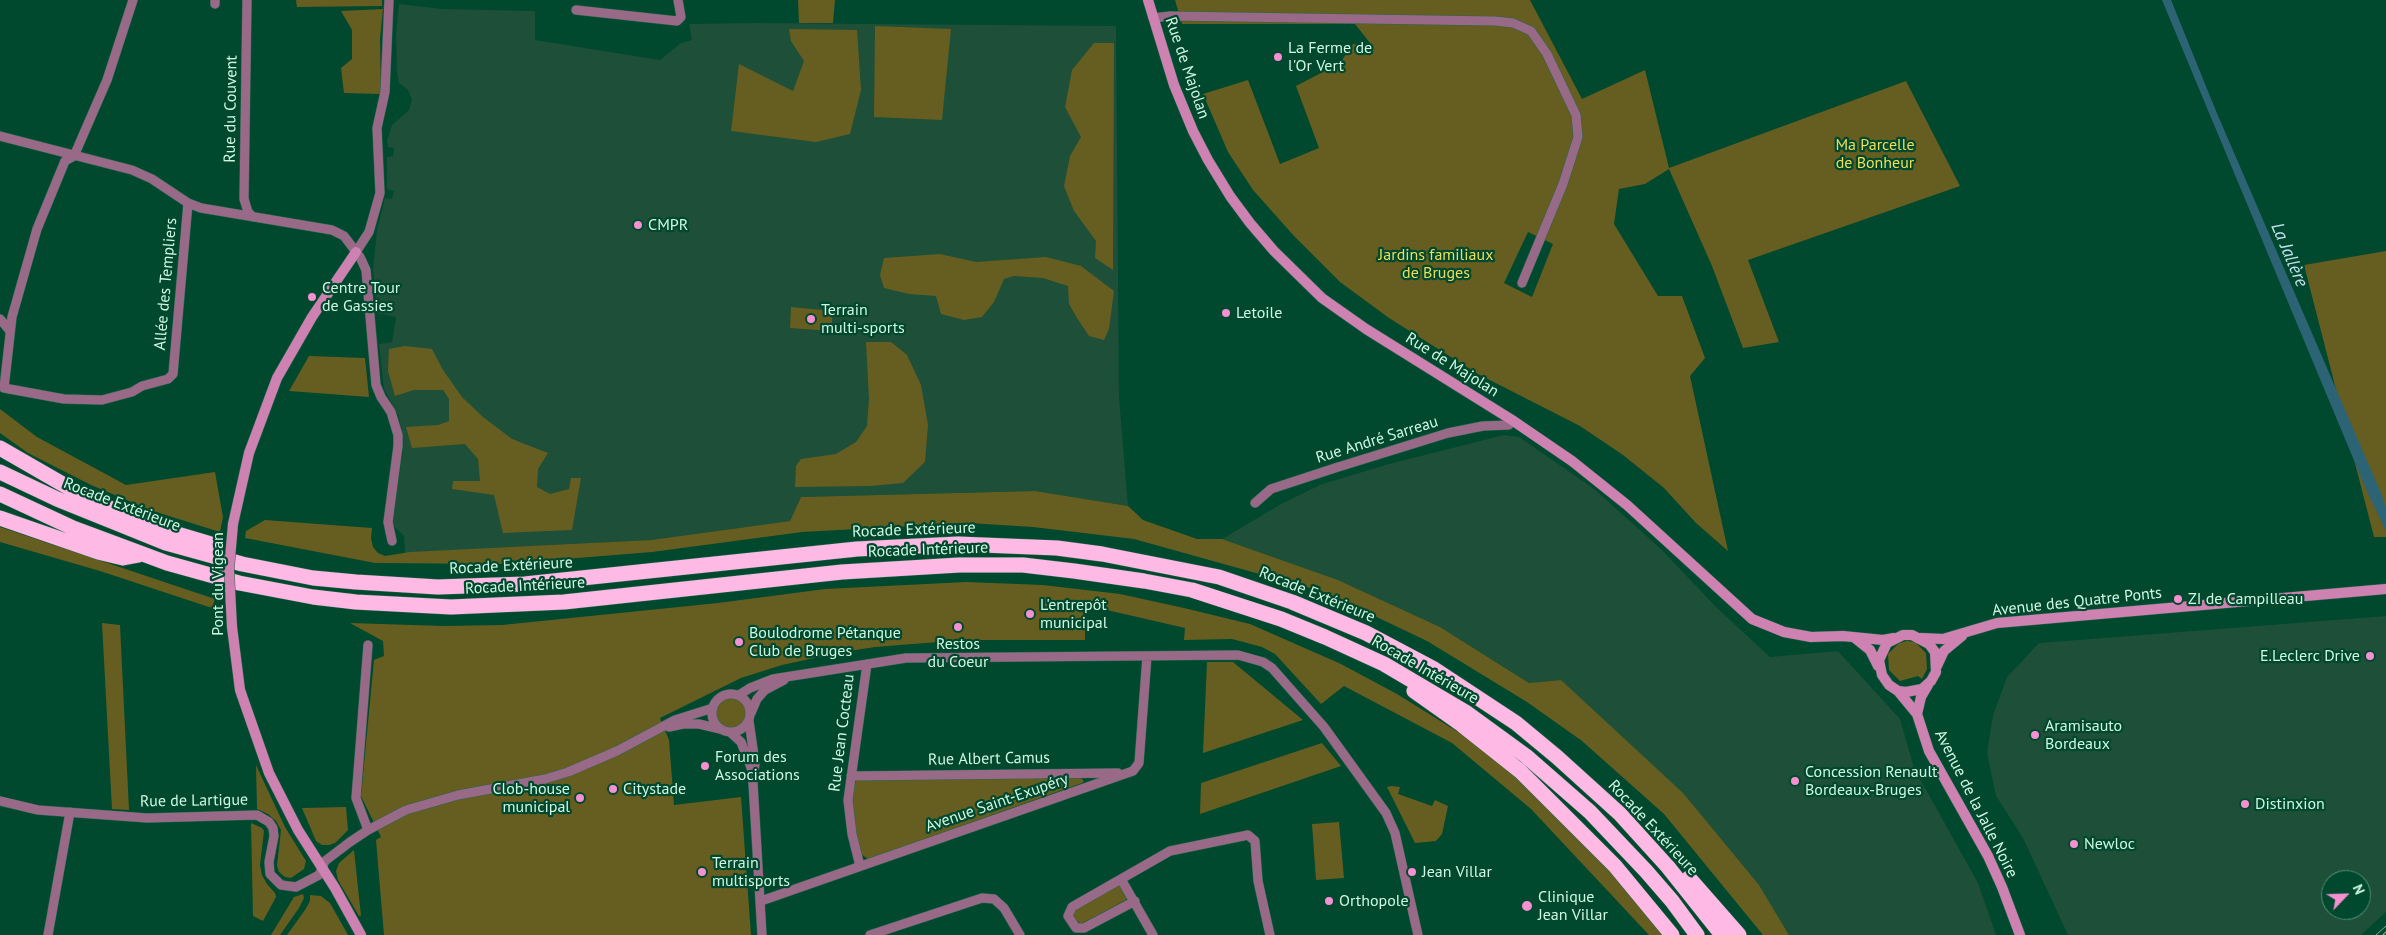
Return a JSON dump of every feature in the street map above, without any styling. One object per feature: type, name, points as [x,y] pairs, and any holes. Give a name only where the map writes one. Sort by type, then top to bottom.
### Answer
[{"type":"highway","points":[[0,448],[92,501],[168,532],[214,546],[220,558]]},
{"type":"highway","name":"Rocade Extérieure","points":[[0,472],[57,499],[158,539],[220,558],[313,578],[366,583],[438,587],[484,587],[571,581],[857,549],[958,544],[1057,548],[1144,560],[1219,577],[1258,589],[1358,630],[1408,654],[1516,723],[1620,814],[1668,867],[1722,935]]},
{"type":"highway","name":"Rocade Intérieure","points":[[0,494],[74,528],[142,554],[209,575],[314,597],[388,605],[451,607],[564,602],[900,567],[1023,565],[1112,575],[1192,590],[1281,619],[1352,650],[1437,694],[1533,762],[1568,791],[1616,838],[1672,901],[1697,935]]},
{"type":"highway","points":[[0,518],[98,552],[123,558],[142,554]]},
{"type":"highway","points":[[1352,650],[1436,705],[1520,771],[1615,866],[1672,935]]},
{"type":"highway","points":[[1620,814],[1695,884],[1739,935]]},
{"type":"street","points":[[10,331],[37,229],[65,161],[74,156],[107,80],[133,0]]},
{"type":"street","name":"Rue du Couvent","points":[[247,0],[244,199],[248,212],[253,217]]},
{"type":"street","points":[[356,252],[367,236],[378,206],[380,179],[377,128],[385,92],[389,0]]},
{"type":"street","points":[[576,10],[676,21],[681,16],[678,0]]},
{"type":"street","name":"Rue de Majolan","points":[[1148,0],[1174,85],[1197,138],[1230,196],[1274,251],[1301,278],[1343,313],[1512,420],[1572,461],[1627,505],[1752,618],[1784,632],[1811,637],[1854,637],[1883,640],[1894,638]]},
{"type":"street","points":[[1153,18],[1170,16],[1495,21],[1513,23],[1531,31],[1547,54],[1576,115],[1578,137],[1563,184],[1522,283]]},
{"type":"street","points":[[0,136],[132,170],[152,179],[188,203],[207,209],[332,230],[344,236],[366,270],[376,385],[391,412],[398,435],[388,522],[392,541]]},
{"type":"street","name":"Allée des Templiers","points":[[10,331],[4,388],[64,399],[102,400],[168,379],[173,374],[181,304],[188,203]]},
{"type":"street","name":"Pont du Vigean","points":[[356,252],[312,317],[277,378],[249,453],[233,524],[229,570],[232,627],[240,690],[257,743],[280,796],[361,935]]},
{"type":"street","points":[[0,319],[10,331]]},
{"type":"street","name":"Rue André Sarreau","points":[[1255,503],[1270,489],[1335,468],[1448,433],[1482,426],[1509,425],[1512,420]]},
{"type":"street","name":"Avenue des Quatre Ponts","points":[[1921,638],[1943,639],[1997,623],[2386,589]]},
{"type":"street","points":[[1917,714],[1921,697],[1936,672],[1944,651],[1969,631]]},
{"type":"street","points":[[1880,669],[1882,651],[1894,638],[1903,635],[1921,638],[1929,644],[1934,652],[1936,672]]},
{"type":"street","points":[[1854,637],[1870,650],[1886,682],[1898,691],[1917,714]]},
{"type":"street","points":[[368,644],[356,798],[368,830]]},
{"type":"street","points":[[739,695],[762,682],[866,664],[936,657],[1238,655],[1263,662],[1272,668],[1335,741],[1382,807],[1395,833],[1418,935]]},
{"type":"street","points":[[1128,773],[1137,767],[1139,763],[1147,656]]},
{"type":"street","name":"Rue Jean Cocteau","points":[[860,866],[852,834],[848,800],[866,664]]},
{"type":"street","points":[[731,733],[742,730],[750,717],[757,698],[765,690],[789,678]]},
{"type":"street","points":[[1898,691],[1914,692],[1928,684]]},
{"type":"street","points":[[720,730],[713,720],[713,708],[720,697],[732,694],[739,695],[748,702],[755,763],[754,778],[762,935]]},
{"type":"street","points":[[321,867],[327,858],[368,830],[406,810],[435,800],[568,772],[664,728],[691,713],[713,708]]},
{"type":"street","name":"Avenue de la Jalle Noire","points":[[1917,714],[1929,751],[1988,856],[2020,935]]},
{"type":"street","points":[[664,728],[683,724],[699,724],[731,733],[741,742],[754,778]]},
{"type":"street","name":"Rue Albert Camus","points":[[851,776],[1128,773]]},
{"type":"street","name":"Avenue Saint-Exupéry","points":[[760,901],[1128,773]]},
{"type":"street","name":"Rue de Lartigue","points":[[0,801],[30,809],[148,818],[257,815],[269,822],[273,828],[274,836],[268,868],[277,882],[288,887],[303,884],[318,875],[321,867]]},
{"type":"street","points":[[48,935],[70,812]]},
{"type":"street","points":[[1135,900],[1084,928],[1076,928],[1070,922],[1068,916],[1072,908],[1170,851],[1244,835],[1252,837],[1258,881],[1270,935]]},
{"type":"street","points":[[1121,879],[1135,900],[1153,935]]},
{"type":"street","points":[[870,935],[982,898],[994,899],[1004,908],[1020,935]]},
{"type":"shaded area","points":[[399,4],[442,9],[535,11],[535,40],[660,60],[681,43],[692,40],[689,24],[1116,26],[1119,397],[1128,506],[1035,491],[801,497],[790,521],[651,540],[405,553],[404,536],[392,524],[403,450],[402,430],[398,415],[384,389],[379,344],[392,342],[396,317],[377,313],[373,270],[377,230],[385,198],[392,199],[394,191],[387,189],[387,157],[393,156],[394,148],[388,147],[387,140],[392,125],[409,110],[412,100],[408,90],[399,83],[397,73],[396,34]]},
{"type":"shaded area","points":[[1504,435],[1519,437],[1593,488],[1662,550],[1717,608],[1770,657],[1838,651],[1900,719],[1914,768],[1978,883],[1996,935],[1789,935],[1759,885],[1561,680],[1529,683],[1440,627],[1338,580],[1222,539],[1281,504],[1322,484],[1389,464]]},
{"type":"shaded area","points":[[2386,616],[2386,912],[2361,935],[2068,935],[2023,838],[1996,796],[1987,753],[1993,715],[2007,677],[2039,643]]},
{"type":"green space","points":[[296,0],[382,0],[382,6],[297,7]]},
{"type":"green space","points":[[798,0],[835,0],[833,23],[799,23]]},
{"type":"green space","points":[[1175,0],[1530,0],[1582,99],[1645,70],[1669,168],[1906,81],[1960,186],[1748,260],[1779,342],[1743,348],[1712,266],[1669,169],[1645,184],[1619,189],[1614,224],[1658,296],[1682,296],[1705,358],[1690,376],[1728,551],[1696,523],[1664,488],[1623,455],[1580,426],[1478,374],[1389,318],[1340,282],[1294,236],[1253,190],[1228,152],[1203,94],[1248,80],[1280,164],[1319,148],[1296,86],[1340,63],[1353,44],[1370,43],[1355,24],[1182,24]],"holes":[[[1528,232],[1553,244],[1532,297],[1504,283]]]},
{"type":"green space","points":[[383,9],[380,39],[381,94],[344,93],[341,68],[352,59],[352,30],[341,11]]},
{"type":"green space","points":[[875,26],[951,29],[942,120],[874,117]]},
{"type":"green space","points":[[789,29],[857,30],[861,90],[850,134],[816,142],[731,131],[739,64],[793,91],[804,61],[791,41]]},
{"type":"green space","points":[[1094,43],[1114,43],[1113,270],[1095,258],[1096,241],[1074,211],[1064,186],[1070,156],[1081,137],[1065,107],[1072,70]]},
{"type":"green space","points":[[2386,251],[2386,537],[2374,537],[2304,265]]},
{"type":"green space","points":[[940,254],[976,262],[1046,257],[1081,266],[1114,291],[1109,329],[1104,340],[1089,336],[1077,318],[1069,304],[1068,286],[1043,278],[1014,276],[1004,279],[994,302],[982,317],[964,320],[941,314],[936,296],[909,294],[884,288],[880,275],[884,258]]},
{"type":"green space","name":"Terrain multi-sports","points":[[791,307],[833,311],[831,331],[790,328]]},
{"type":"green space","points":[[866,342],[891,342],[907,355],[921,385],[928,425],[925,462],[903,483],[871,486],[795,487],[796,466],[801,459],[836,454],[856,442],[867,426],[869,399]]},
{"type":"green space","points":[[405,346],[432,349],[443,370],[462,397],[483,417],[512,439],[548,453],[538,469],[537,487],[550,494],[569,489],[571,478],[581,478],[572,530],[503,533],[494,495],[452,489],[453,481],[480,481],[478,459],[465,444],[412,448],[406,427],[438,425],[449,421],[449,399],[443,390],[414,390],[395,396],[388,371],[389,349]]},
{"type":"green space","points":[[309,356],[365,358],[369,397],[289,391]]},
{"type":"green space","points":[[0,409],[37,437],[126,485],[215,472],[223,517],[220,532],[153,511],[91,485],[28,453],[0,433]]},
{"type":"green space","points":[[1035,491],[1128,506],[1143,520],[1197,539],[1222,539],[1338,580],[1440,627],[1529,683],[1561,680],[1683,793],[1759,885],[1789,935],[1763,935],[1664,814],[1582,741],[1527,702],[1427,641],[1324,592],[1134,539],[1033,527],[969,523],[802,532],[652,552],[503,564],[375,563],[245,538],[246,531],[265,520],[372,528],[371,538],[373,547],[378,553],[385,556],[410,552],[651,540],[790,521],[801,497]]},
{"type":"green space","points":[[0,527],[215,599],[212,608],[100,571],[0,542]]},
{"type":"green space","points":[[966,582],[1043,585],[1120,594],[1250,624],[1341,664],[1397,694],[1466,737],[1513,774],[1563,822],[1619,881],[1663,935],[1649,935],[1531,809],[1452,743],[1344,686],[1321,704],[1275,654],[1262,647],[1232,639],[1184,640],[1185,628],[1085,605],[1085,640],[964,640],[875,647],[842,652],[782,665],[741,678],[660,718],[669,740],[674,805],[741,797],[751,935],[384,935],[376,840],[381,837],[361,796],[374,660],[384,656],[383,641],[350,623],[444,626],[502,625],[718,603],[825,589]]},
{"type":"green space","points":[[102,623],[120,625],[129,810],[112,809]]},
{"type":"green space","points":[[1915,642],[1926,653],[1927,669],[1922,679],[1918,676],[1900,681],[1889,670],[1888,654],[1899,643]]},
{"type":"green space","points":[[1207,662],[1233,662],[1303,720],[1203,753]]},
{"type":"green space","points":[[731,698],[742,702],[746,713],[742,724],[731,728],[720,724],[716,713],[720,702]]},
{"type":"green space","points":[[1322,743],[1341,766],[1200,814],[1201,783]]},
{"type":"green space","points":[[256,765],[285,827],[306,861],[304,869],[291,878],[285,877],[279,872],[277,866],[281,830],[276,821],[268,814],[257,809]]},
{"type":"green space","points":[[1081,778],[1084,781],[1082,783],[868,859],[861,854],[855,830],[852,800],[857,780]]},
{"type":"green space","points":[[1387,787],[1400,787],[1398,794],[1432,806],[1435,800],[1448,806],[1442,834],[1436,841],[1415,843]]},
{"type":"green space","points":[[346,807],[348,830],[335,843],[322,845],[316,841],[302,808]]},
{"type":"green space","points":[[1339,822],[1344,878],[1316,880],[1312,824]]},
{"type":"green space","points":[[251,823],[262,828],[264,831],[260,865],[262,875],[276,897],[263,921],[253,916]]},
{"type":"green space","points":[[354,850],[361,916],[359,916],[338,880],[336,871],[339,863]]},
{"type":"green space","points":[[1119,885],[1128,894],[1126,900],[1081,924],[1075,920],[1073,913],[1075,908]]},
{"type":"green space","points":[[303,894],[304,898],[299,908],[280,935],[271,935],[294,897]]},
{"type":"green space","points":[[310,895],[321,896],[330,903],[348,935],[287,935],[305,910],[310,901]]},
{"type":"water","points":[[2162,0],[2171,0],[2216,111],[2381,493],[2386,507],[2386,531],[2368,494]]},
{"type":"tram line","points":[[2376,935],[2386,926]]},
{"type":"place","name":"La Ferme de l'Or Vert","points":[[1278,57]]},
{"type":"place","name":"CMPR","points":[[638,225]]},
{"type":"place","name":"Centre Tour de Gassies","points":[[312,297]]},
{"type":"place","name":"Letoile","points":[[1226,313]]},
{"type":"place","name":"Terrain multi-sports","points":[[811,319]]},
{"type":"place","name":"ZI de Campilleau","points":[[2178,599]]},
{"type":"place","name":"L'entrepôt municipal","points":[[1030,614]]},
{"type":"place","name":"Restos du Coeur","points":[[958,627]]},
{"type":"place","name":"Boulodrome Pétanque Club de Bruges","points":[[739,642]]},
{"type":"place","name":"E.Leclerc Drive","points":[[2370,656]]},
{"type":"place","name":"Aramisauto Bordeaux","points":[[2035,735]]},
{"type":"place","name":"Forum des Associations","points":[[705,766]]},
{"type":"place","name":"Concession Renault Bordeaux-Bruges","points":[[1795,781]]},
{"type":"place","name":"Citystade","points":[[613,789]]},
{"type":"place","name":"Clob-house municipal","points":[[580,798]]},
{"type":"place","name":"Distinxion","points":[[2245,804]]},
{"type":"place","name":"Newloc","points":[[2074,844]]},
{"type":"place","name":"Terrain multisports","points":[[702,872]]},
{"type":"place","name":"Jean Villar","points":[[1412,872]]},
{"type":"place","name":"Orthopole","points":[[1329,901]]},
{"type":"place","name":"Clinique Jean Villar","points":[[1527,906]]},
{"type":"park label","name":"Ma Parcelle de Bonheur","points":[[1875,154]]},
{"type":"park label","name":"Jardins familiaux de Bruges","points":[[1436,264]]},
{"type":"water label","name":"La Jallère","points":[[2289,255]]}]
